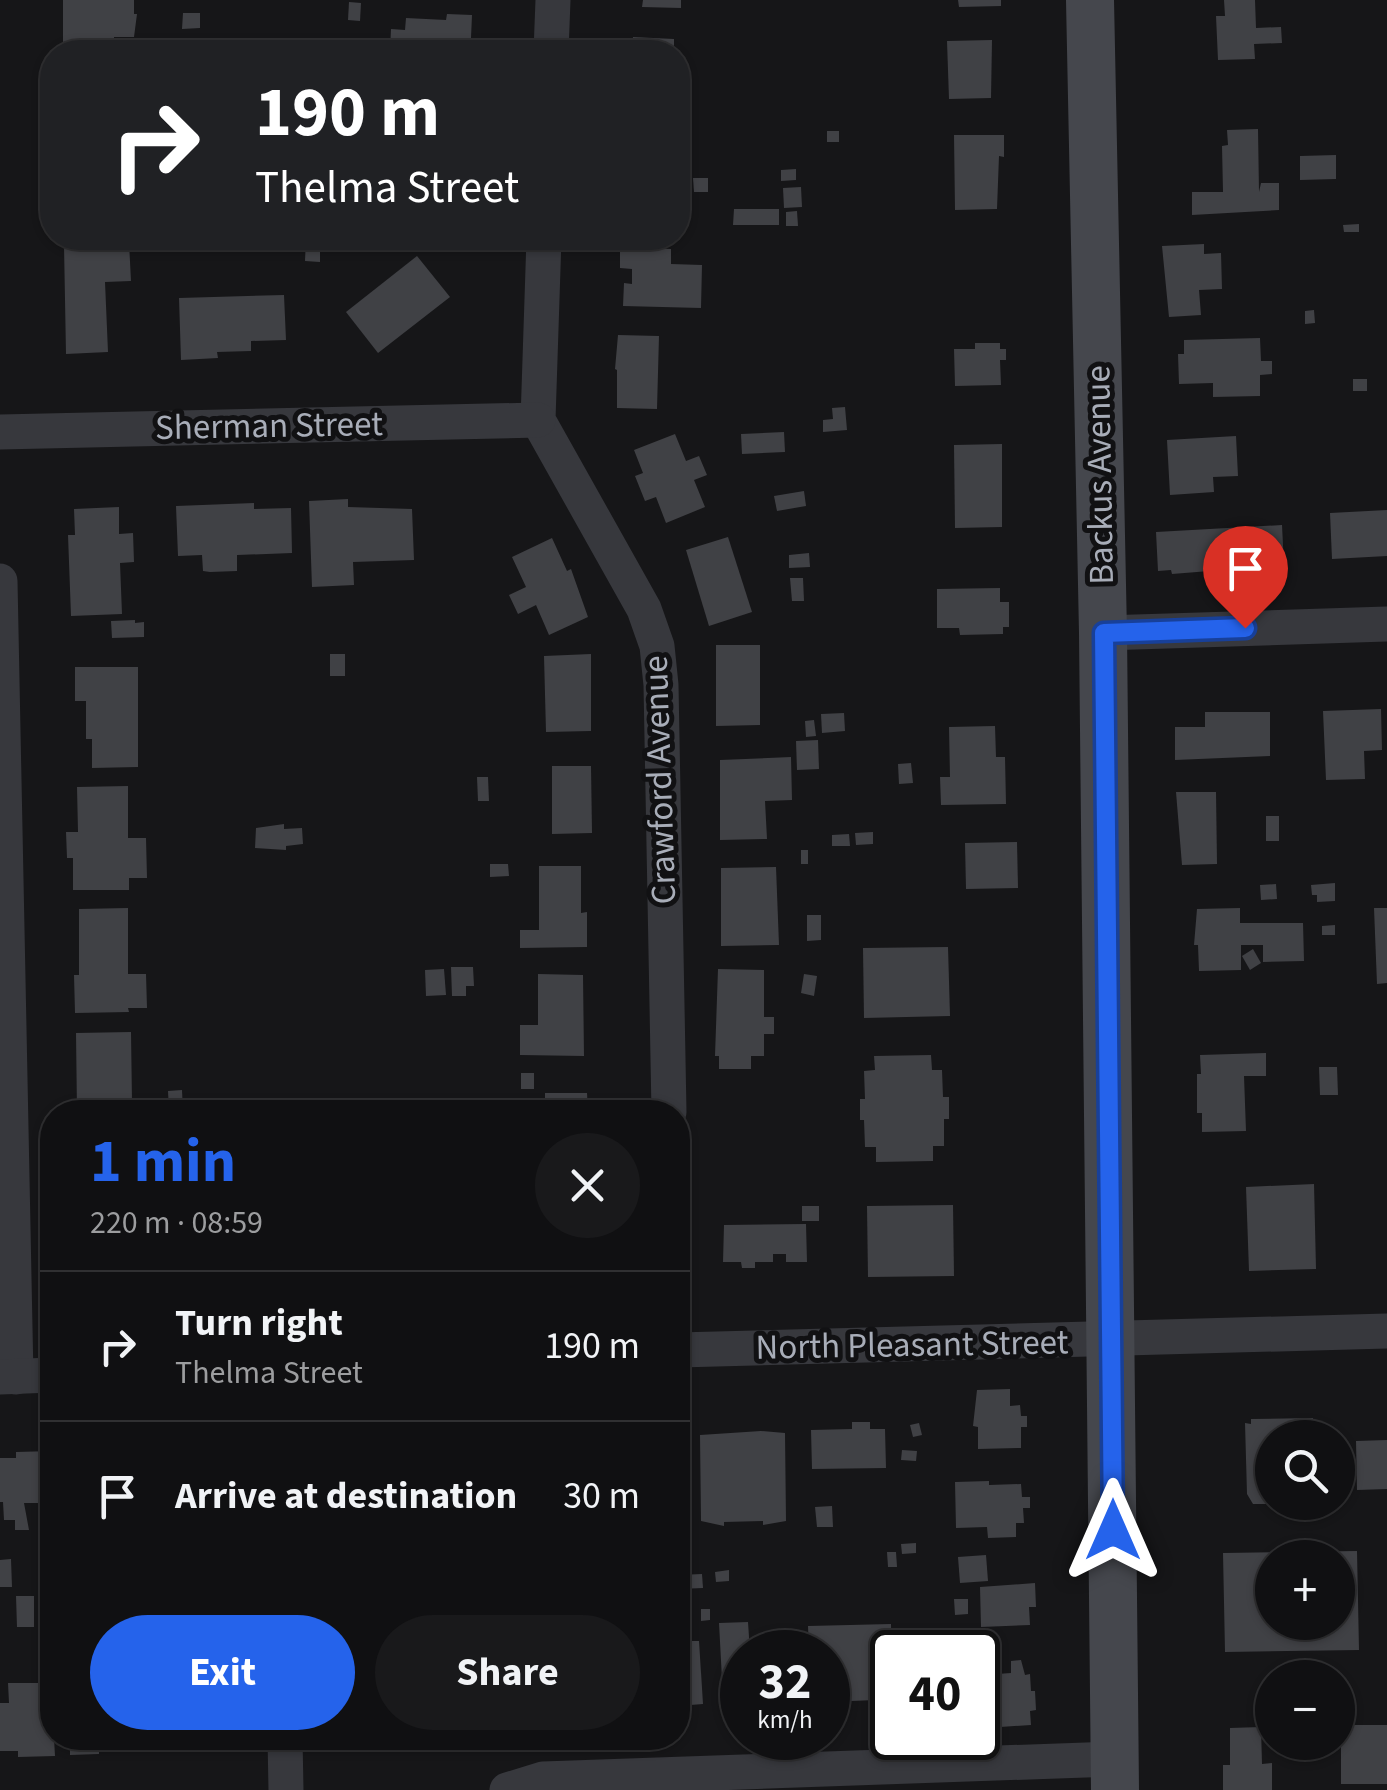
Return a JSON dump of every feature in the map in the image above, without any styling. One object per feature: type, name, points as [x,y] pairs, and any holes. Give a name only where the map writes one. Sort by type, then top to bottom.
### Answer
[{"type":"street","points":[[551,40],[553,0]]},
{"type":"street","name":"Backus Avenue","points":[[1090,0],[1104,633],[1114,1774]]},
{"type":"street","points":[[538,420],[544,250]]},
{"type":"street","name":"Sherman Street","points":[[0,432],[538,420]]},
{"type":"street","name":"Crawford Avenue","points":[[538,420],[644,609],[657,646],[662,685],[669,1100]]},
{"type":"street","points":[[0,581],[8,1377],[40,1376]]},
{"type":"street","points":[[1104,633],[1387,624]]},
{"type":"street","name":"North Pleasant Street","points":[[690,1350],[1387,1331]]},
{"type":"street","points":[[285,1750],[286,1790]]},
{"type":"street","points":[[507,1790],[542,1779],[1114,1774]]},
{"type":"building","points":[[63,0],[134,0],[134,37],[63,40]]},
{"type":"building","points":[[643,0],[681,0],[681,8],[642,7]]},
{"type":"building","points":[[958,0],[1001,0],[1001,6],[959,7]]},
{"type":"building","points":[[1224,0],[1255,0],[1256,28],[1281,27],[1282,43],[1254,44],[1255,59],[1218,60],[1216,16],[1225,16]]},
{"type":"building","points":[[349,2],[361,3],[360,21],[348,20]]},
{"type":"building","points":[[183,13],[200,13],[200,28],[182,29]]},
{"type":"building","points":[[447,14],[472,15],[471,38],[390,40],[391,29],[405,30],[406,18],[446,20]]},
{"type":"building","points":[[633,37],[674,39],[674,40],[633,40]]},
{"type":"building","points":[[992,40],[991,98],[949,99],[947,41]]},
{"type":"building","points":[[1258,129],[1259,192],[1261,183],[1279,183],[1279,210],[1192,215],[1192,192],[1223,192],[1222,146],[1228,145],[1227,130]]},
{"type":"building","points":[[827,131],[839,131],[839,142],[827,142]]},
{"type":"building","points":[[954,135],[1004,135],[1004,157],[999,156],[997,209],[955,210]]},
{"type":"building","points":[[1336,155],[1336,179],[1300,180],[1300,156]]},
{"type":"building","points":[[796,169],[796,180],[781,181],[781,170]]},
{"type":"building","points":[[693,178],[708,178],[708,192],[694,192]]},
{"type":"building","points":[[801,187],[802,207],[784,208],[783,188]]},
{"type":"building","points":[[734,209],[779,209],[779,225],[733,225]]},
{"type":"building","points":[[797,211],[798,226],[786,226],[786,212]]},
{"type":"building","points":[[1359,224],[1359,232],[1344,232],[1343,225]]},
{"type":"building","points":[[1204,244],[1204,254],[1221,253],[1222,289],[1199,290],[1201,315],[1169,317],[1162,246]]},
{"type":"building","points":[[64,250],[129,250],[131,281],[105,282],[108,352],[66,354]]},
{"type":"building","points":[[305,250],[320,250],[320,262],[305,261]]},
{"type":"building","points":[[620,250],[671,250],[671,264],[702,265],[701,308],[623,306],[624,283],[632,284],[632,269],[620,268]]},
{"type":"building","points":[[417,256],[450,297],[378,353],[346,312]]},
{"type":"building","points":[[284,295],[286,340],[251,341],[251,351],[217,352],[218,358],[181,360],[179,298]]},
{"type":"building","points":[[1314,310],[1315,323],[1305,324],[1305,311]]},
{"type":"building","points":[[618,335],[659,336],[657,409],[617,408]]},
{"type":"building","points":[[1260,338],[1261,361],[1272,361],[1272,374],[1260,375],[1260,396],[1213,397],[1213,383],[1179,384],[1178,354],[1184,354],[1184,340]]},
{"type":"building","points":[[975,343],[1000,343],[1000,349],[1006,349],[1006,360],[1000,360],[1001,385],[955,386],[954,349],[975,349]]},
{"type":"building","points":[[1353,379],[1367,379],[1367,391],[1353,391]]},
{"type":"building","points":[[845,407],[847,430],[823,432],[823,420],[833,419],[832,408]]},
{"type":"building","points":[[784,432],[785,452],[742,454],[741,434]]},
{"type":"building","points":[[675,434],[686,461],[699,456],[707,475],[694,480],[705,507],[666,523],[656,497],[645,501],[635,476],[643,473],[634,450]]},
{"type":"building","points":[[1236,436],[1238,476],[1213,477],[1214,492],[1170,495],[1167,440]]},
{"type":"building","points":[[1002,444],[1002,527],[955,528],[954,445]]},
{"type":"building","points":[[804,491],[806,506],[777,511],[774,496]]},
{"type":"building","points":[[348,499],[348,507],[412,509],[414,560],[353,562],[354,585],[312,587],[309,501]]},
{"type":"building","points":[[254,503],[254,509],[291,508],[292,553],[237,555],[237,571],[210,572],[203,571],[202,555],[178,556],[176,506]]},
{"type":"building","points":[[119,507],[119,534],[133,533],[134,562],[120,563],[122,614],[71,616],[68,535],[75,535],[74,509]]},
{"type":"building","points":[[1387,510],[1387,556],[1332,559],[1330,513]]},
{"type":"building","points":[[1282,525],[1284,565],[1172,574],[1171,570],[1158,571],[1156,532]]},
{"type":"building","points":[[728,537],[752,612],[709,626],[686,550]]},
{"type":"building","points":[[552,538],[567,571],[571,569],[588,617],[549,635],[536,605],[518,614],[509,595],[526,587],[512,557]]},
{"type":"building","points":[[809,553],[810,567],[789,568],[789,555]]},
{"type":"building","points":[[790,578],[803,578],[804,601],[792,601]]},
{"type":"building","points":[[1000,588],[1000,602],[1009,602],[1009,627],[1003,627],[1003,634],[960,635],[959,628],[937,628],[937,589]]},
{"type":"building","points":[[111,621],[144,622],[144,637],[112,638]]},
{"type":"building","points":[[716,645],[760,645],[760,725],[716,726]]},
{"type":"building","points":[[330,654],[345,654],[345,676],[330,676]]},
{"type":"building","points":[[591,654],[591,731],[546,732],[544,656]]},
{"type":"building","points":[[75,667],[138,667],[138,767],[92,768],[92,739],[86,739],[86,701],[75,701]]},
{"type":"building","points":[[1381,709],[1382,750],[1364,751],[1365,779],[1326,780],[1323,711]]},
{"type":"building","points":[[1205,712],[1270,712],[1270,756],[1175,760],[1175,727],[1205,727]]},
{"type":"building","points":[[844,713],[845,731],[822,733],[821,714]]},
{"type":"building","points":[[814,720],[816,736],[806,737],[805,721]]},
{"type":"building","points":[[995,726],[996,757],[1005,757],[1006,804],[941,805],[940,777],[950,777],[949,727]]},
{"type":"building","points":[[818,740],[819,769],[797,770],[796,741]]},
{"type":"building","points":[[791,757],[792,800],[765,801],[767,839],[720,840],[720,760]]},
{"type":"building","points":[[911,763],[913,783],[899,784],[898,764]]},
{"type":"building","points":[[552,766],[591,766],[592,833],[552,834]]},
{"type":"building","points":[[477,777],[488,777],[489,801],[478,801]]},
{"type":"building","points":[[128,786],[128,838],[146,838],[147,878],[129,878],[129,890],[73,890],[73,858],[67,858],[66,832],[78,832],[77,787]]},
{"type":"building","points":[[1176,792],[1216,792],[1217,864],[1182,865]]},
{"type":"building","points":[[1266,816],[1279,816],[1279,841],[1266,841]]},
{"type":"building","points":[[284,824],[284,829],[302,828],[303,844],[286,846],[286,850],[255,848],[256,828]]},
{"type":"building","points":[[873,832],[873,844],[856,845],[855,833]]},
{"type":"building","points":[[849,834],[850,846],[832,846],[832,835]]},
{"type":"building","points":[[1017,842],[1018,888],[966,889],[965,843]]},
{"type":"building","points":[[801,850],[808,850],[808,864],[801,864]]},
{"type":"building","points":[[490,864],[508,864],[509,876],[490,877]]},
{"type":"building","points":[[539,866],[581,866],[581,913],[587,912],[587,947],[520,948],[520,930],[539,930]]},
{"type":"building","points":[[776,867],[779,945],[721,946],[721,868]]},
{"type":"building","points":[[1335,883],[1335,901],[1317,902],[1311,885]]},
{"type":"building","points":[[1276,884],[1277,899],[1261,900],[1260,885]]},
{"type":"building","points":[[128,908],[128,974],[146,974],[147,1008],[75,1013],[79,909]]},
{"type":"building","points":[[1240,908],[1240,923],[1303,923],[1304,961],[1263,962],[1263,945],[1241,945],[1241,970],[1199,971],[1198,945],[1194,945],[1197,909]]},
{"type":"building","points":[[1374,908],[1387,908],[1387,983],[1377,984]]},
{"type":"building","points":[[807,915],[821,915],[821,940],[807,941]]},
{"type":"building","points":[[1335,925],[1335,935],[1322,935],[1322,926]]},
{"type":"building","points":[[948,947],[950,1016],[864,1018],[863,948]]},
{"type":"building","points":[[1253,949],[1261,963],[1250,970],[1242,956]]},
{"type":"building","points":[[451,967],[473,967],[474,986],[466,986],[466,996],[452,996]]},
{"type":"building","points":[[444,969],[446,995],[426,996],[425,970]]},
{"type":"building","points":[[718,969],[764,970],[764,1017],[774,1017],[774,1034],[764,1034],[764,1056],[751,1056],[751,1069],[719,1069],[719,1056],[715,1056]]},
{"type":"building","points":[[538,974],[583,975],[584,1056],[520,1055],[520,1025],[538,1025]]},
{"type":"building","points":[[804,974],[817,976],[814,996],[801,993]]},
{"type":"building","points":[[131,1032],[132,1100],[77,1100],[76,1033]]},
{"type":"building","points":[[1266,1053],[1266,1076],[1244,1076],[1246,1131],[1202,1132],[1202,1113],[1197,1113],[1200,1055]]},
{"type":"building","points":[[931,1055],[932,1070],[942,1070],[943,1097],[949,1097],[944,1146],[933,1146],[933,1161],[876,1162],[876,1147],[865,1147],[864,1120],[860,1120],[860,1099],[865,1099],[864,1071],[875,1070],[874,1056]]},
{"type":"building","points":[[1319,1067],[1337,1067],[1338,1095],[1320,1095]]},
{"type":"building","points":[[521,1073],[534,1073],[534,1089],[521,1089]]},
{"type":"building","points":[[182,1090],[182,1100],[168,1100],[168,1091]]},
{"type":"building","points":[[545,1093],[587,1093],[587,1100],[545,1100]]},
{"type":"building","points":[[1314,1184],[1316,1269],[1249,1271],[1246,1187]]},
{"type":"building","points":[[953,1205],[954,1276],[868,1277],[867,1206]]},
{"type":"building","points":[[802,1206],[819,1206],[819,1221],[802,1221]]},
{"type":"building","points":[[806,1224],[807,1262],[786,1262],[786,1254],[773,1254],[773,1262],[755,1262],[755,1268],[742,1268],[741,1262],[723,1262],[724,1225]]},
{"type":"building","points":[[1010,1389],[1010,1406],[1020,1405],[1021,1416],[1027,1416],[1027,1427],[1021,1427],[1021,1448],[978,1449],[978,1427],[973,1426],[977,1390]]},
{"type":"building","points":[[1251,1419],[1313,1420],[1255,1420],[1255,1504],[1247,1494],[1245,1423],[1251,1424]]},
{"type":"building","points":[[852,1422],[870,1422],[870,1429],[885,1429],[886,1468],[812,1469],[811,1430],[852,1429]]},
{"type":"building","points":[[919,1423],[922,1435],[913,1437],[910,1425]]},
{"type":"building","points":[[785,1433],[786,1521],[763,1525],[763,1521],[724,1522],[724,1526],[701,1521],[700,1435]]},
{"type":"building","points":[[1387,1440],[1387,1489],[1357,1490],[1356,1441]]},
{"type":"building","points":[[902,1450],[917,1451],[916,1461],[901,1460]]},
{"type":"building","points":[[40,1451],[40,1503],[24,1503],[29,1530],[15,1530],[15,1520],[4,1520],[0,1502],[0,1458],[16,1458],[16,1452]]},
{"type":"building","points":[[989,1481],[989,1485],[1021,1484],[1022,1497],[1030,1497],[1030,1508],[1023,1508],[1024,1523],[1016,1523],[1016,1537],[988,1538],[987,1527],[956,1528],[955,1482]]},
{"type":"building","points":[[832,1506],[833,1527],[817,1527],[815,1507]]},
{"type":"building","points":[[916,1543],[916,1553],[902,1554],[901,1544]]},
{"type":"building","points":[[1357,1551],[1359,1650],[1225,1652],[1223,1553],[1255,1553],[1255,1640],[1355,1640]]},
{"type":"building","points":[[887,1552],[896,1552],[897,1567],[888,1567]]},
{"type":"building","points":[[986,1555],[988,1581],[960,1583],[958,1557]]},
{"type":"building","points":[[11,1559],[12,1587],[0,1587],[0,1560]]},
{"type":"building","points":[[729,1570],[729,1581],[716,1582],[715,1572]]},
{"type":"building","points":[[702,1574],[703,1588],[690,1589],[690,1575]]},
{"type":"building","points":[[1035,1583],[1036,1607],[1029,1607],[1030,1625],[981,1627],[980,1587]]},
{"type":"building","points":[[16,1596],[34,1596],[34,1627],[17,1627]]},
{"type":"building","points":[[954,1599],[968,1599],[968,1614],[955,1615]]},
{"type":"building","points":[[701,1609],[710,1609],[710,1620],[701,1621]]},
{"type":"building","points":[[748,1622],[749,1630],[720,1630],[720,1642],[719,1623]]},
{"type":"building","points":[[891,1624],[891,1630],[870,1630],[870,1700],[850,1701],[850,1630],[808,1630],[808,1626]]},
{"type":"building","points":[[690,1641],[699,1641],[703,1704],[690,1705]]},
{"type":"building","points":[[1021,1660],[1025,1675],[1030,1674],[1036,1710],[1030,1711],[1031,1725],[1000,1727],[1000,1674],[1011,1673],[1011,1661]]},
{"type":"building","points":[[8,1683],[40,1683],[40,1750],[55,1750],[55,1756],[18,1757],[18,1751],[0,1751],[0,1703],[9,1703]]},
{"type":"building","points":[[1355,1725],[1387,1725],[1387,1784],[1341,1784],[1341,1760],[1355,1760]]},
{"type":"building","points":[[1255,1727],[1255,1760],[1272,1763],[1272,1790],[1223,1790],[1223,1765],[1230,1765],[1230,1728]]},
{"type":"building","points":[[70,1750],[99,1750],[99,1754],[70,1755]]},
{"type":"building","points":[[341,1750],[394,1750],[394,1751]]},
{"type":"route","points":[[1113,1530],[1104,633],[1245,628]]}]
